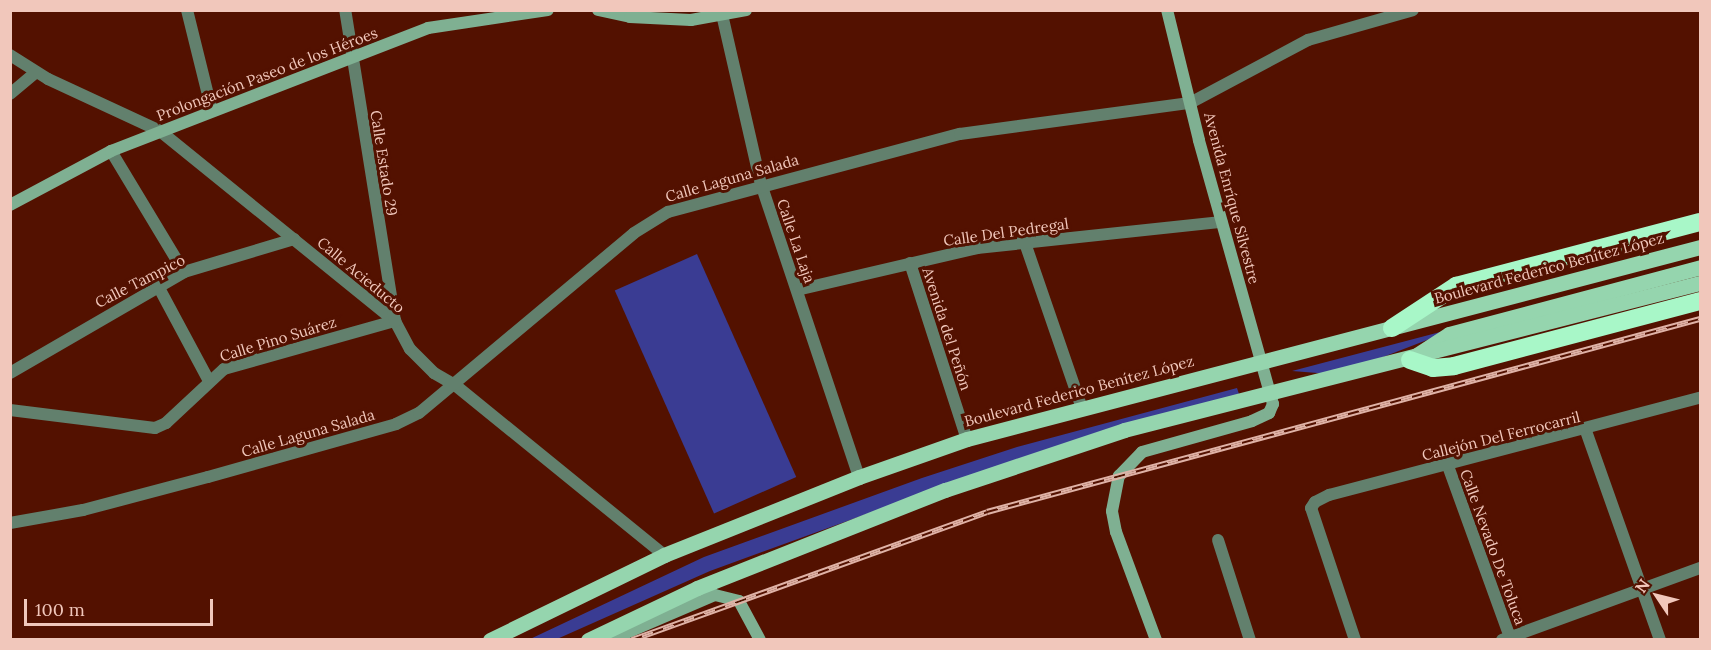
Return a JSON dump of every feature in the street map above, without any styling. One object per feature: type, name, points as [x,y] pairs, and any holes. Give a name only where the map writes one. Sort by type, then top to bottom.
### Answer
[{"type":"highway","points":[[1392,328],[1456,286],[1701,222]]},
{"type":"highway","points":[[1410,360],[1433,368],[1454,366],[1701,301]]},
{"type":"main road","name":"Boulevard Federico Benítez López","points":[[490,639],[664,555],[859,477],[967,439],[1082,406],[1263,362],[1610,269],[1701,247]]},
{"type":"main road","points":[[1410,360],[1449,334],[1701,267]]},
{"type":"main road","points":[[588,639],[697,588],[945,490],[1124,430],[1410,360],[1701,283]]},
{"type":"street","points":[[187,10],[212,111]]},
{"type":"street","name":"Calle Estado 29","points":[[345,10],[394,321]]},
{"type":"street","name":"Prolongación Paseo de los Héroes","points":[[10,205],[111,152],[160,131],[447,22],[548,10]]},
{"type":"street","points":[[598,10],[678,20],[746,10]]},
{"type":"street","name":"Avenida Enríque Silvestre","points":[[1167,10],[1222,222],[1273,392]]},
{"type":"street","name":"Calle Laguna Salada","points":[[10,523],[83,510],[396,424],[419,413],[455,385],[658,216],[761,184],[960,134],[1190,103],[1308,40],[1413,10]]},
{"type":"street","name":"Calle La Laja","points":[[722,14],[761,184],[859,477]]},
{"type":"street","name":"Calle Acieducto","points":[[10,55],[36,72],[160,131],[394,321],[410,349],[434,373],[455,385],[664,555]]},
{"type":"street","points":[[10,94],[36,72]]},
{"type":"street","points":[[111,152],[184,272]]},
{"type":"street","name":"Calle Del Pedregal","points":[[797,290],[953,252],[1222,222]]},
{"type":"street","name":"Calle Tampico","points":[[10,373],[184,272],[294,238]]},
{"type":"street","points":[[1025,243],[1082,406]]},
{"type":"street","name":"Avenida del Peñón","points":[[910,263],[967,439]]},
{"type":"street","points":[[158,286],[208,381]]},
{"type":"street","name":"Calle Pino Suárez","points":[[10,410],[155,428],[166,423],[208,381],[224,369],[394,321]]},
{"type":"street","points":[[1156,639],[1116,532],[1112,511],[1119,476],[1135,457],[1150,448],[1264,416],[1272,408],[1273,392]]},
{"type":"street","name":"Callejón Del Ferrocarril","points":[[1355,639],[1311,508],[1329,495],[1586,431],[1701,398]]},
{"type":"street","points":[[1586,431],[1660,639]]},
{"type":"street","name":"Calle Nevado De Toluca","points":[[1448,466],[1507,639]]},
{"type":"street","points":[[1218,540],[1250,639]]},
{"type":"street","points":[[1507,639],[1701,568]]},
{"type":"street","points":[[610,639],[715,595],[739,601],[760,639]]},
{"type":"shaded area","points":[[697,254],[796,477],[714,514],[615,291]]},
{"type":"shaded area","points":[[1463,326],[1360,366],[1330,374],[1292,371]]},
{"type":"shaded area","points":[[1237,388],[1239,394],[952,483],[710,571],[557,639],[528,640],[704,557],[922,478],[1017,447]]},
{"type":"railway","points":[[632,640],[987,512],[1700,319]]}]
